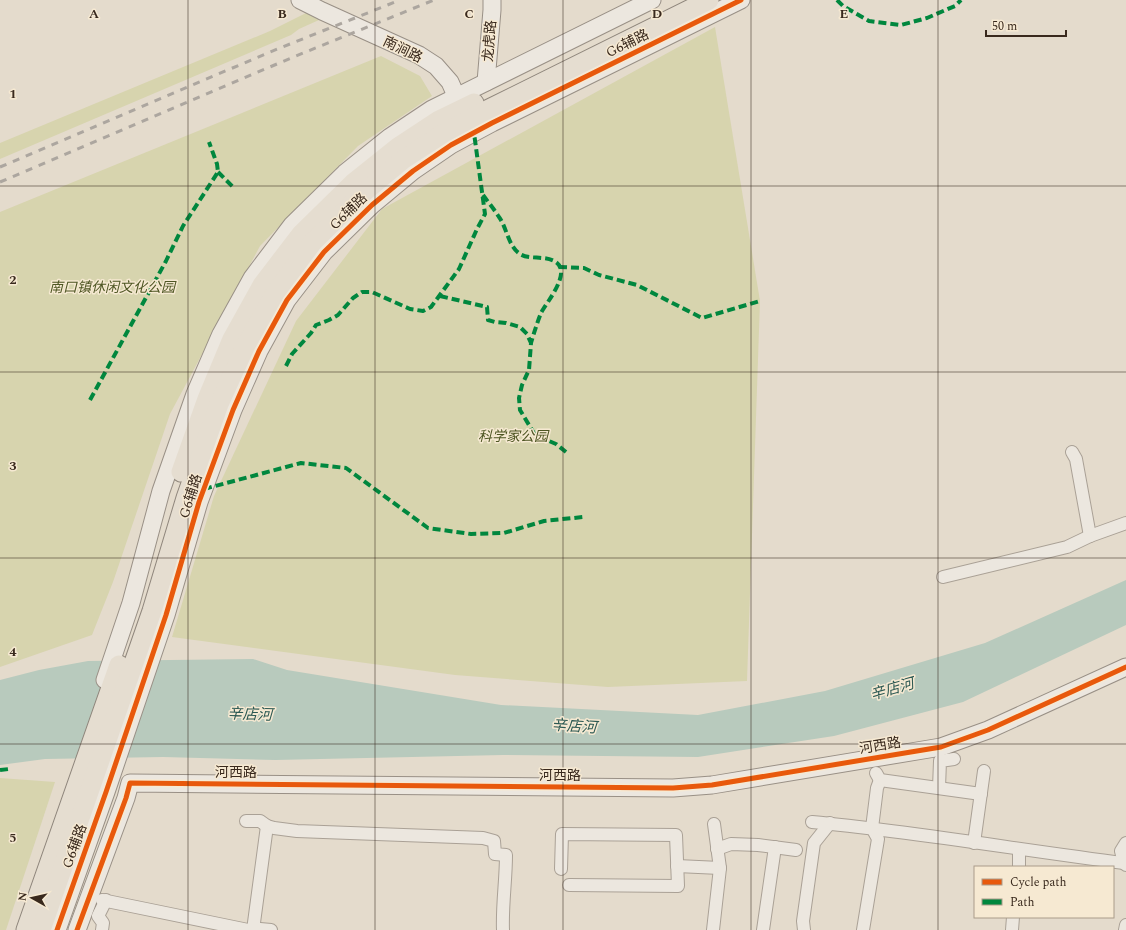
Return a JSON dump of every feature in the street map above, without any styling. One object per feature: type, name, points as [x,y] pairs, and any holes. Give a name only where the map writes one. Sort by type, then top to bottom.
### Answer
[{"type":"main road","name":"G6辅路","points":[[41,930],[87,786],[219,404],[246,344],[275,292],[313,242],[362,194],[404,159],[444,133],[465,115],[681,0]]},
{"type":"main road","name":"G6辅路","points":[[465,115],[709,0]]},
{"type":"main road","name":"G6辅路","points":[[26,930],[87,786]]},
{"type":"street","name":"南涧路","points":[[300,0],[322,12],[419,55],[436,66],[450,82],[465,115]]},
{"type":"street","name":"龙虎路","points":[[486,82],[492,0]]},
{"type":"street","name":"G6辅路","points":[[465,115],[486,82],[652,0]]},
{"type":"street","name":"G6辅路","points":[[147,609],[161,490],[195,394],[221,334],[252,278],[292,226],[345,173],[390,137],[432,109],[465,115],[742,0]]},
{"type":"street","points":[[1072,452],[1076,459],[1090,536]]},
{"type":"street","points":[[943,577],[1067,547],[1090,536],[1126,523]]},
{"type":"street","name":"河西路","points":[[77,930],[130,784],[665,788],[712,785],[941,747],[988,730],[1126,667]]},
{"type":"street","points":[[939,788],[940,761],[954,759]]},
{"type":"street","points":[[974,843],[984,771]]},
{"type":"street","points":[[863,930],[878,839],[872,828],[878,777],[981,794]]},
{"type":"street","name":"G6辅路","points":[[17,930],[87,786]]},
{"type":"street","name":"G6辅路","points":[[57,930],[87,786]]},
{"type":"street","points":[[246,821],[260,821],[267,826],[297,831],[483,838],[494,841],[495,854],[506,855],[506,873],[502,911],[503,930]]},
{"type":"street","points":[[812,822],[872,828],[1125,864],[1121,851],[1126,843]]},
{"type":"street","points":[[713,930],[720,868],[714,824]]},
{"type":"street","points":[[804,930],[803,920],[814,843],[830,824]]},
{"type":"street","points":[[253,930],[267,826]]},
{"type":"street","points":[[562,869],[562,834],[676,836],[678,886],[569,885]]},
{"type":"street","points":[[717,849],[731,844],[758,845],[796,850]]},
{"type":"street","points":[[763,930],[775,847]]},
{"type":"street","points":[[1019,849],[1019,866]]},
{"type":"street","points":[[677,866],[720,868]]},
{"type":"street","points":[[102,930],[103,923],[98,916],[104,900],[248,930],[270,930]]},
{"type":"street","points":[[1012,930],[1014,918]]},
{"type":"street","points":[[1125,930],[1126,925]]},
{"type":"green space","points":[[306,13],[319,20],[299,29],[291,35],[0,159],[0,143],[270,31]]},
{"type":"green space","name":"科学家公园","points":[[715,27],[760,301],[747,681],[608,687],[455,675],[172,637],[214,496],[296,321],[382,209]]},
{"type":"green space","name":"南口镇休闲文化公园","points":[[381,56],[420,76],[432,96],[358,146],[260,246],[170,414],[113,582],[92,635],[0,667],[0,212]]},
{"type":"green space","points":[[0,778],[55,782],[6,930],[0,930]]},
{"type":"water","name":"辛店河","points":[[1126,580],[1126,625],[963,702],[834,736],[698,757],[503,755],[275,760],[163,757],[45,759],[0,765],[0,680],[39,670],[88,661],[253,659],[287,670],[501,705],[698,715],[825,691],[985,643]]},
{"type":"railway","points":[[0,167],[270,52],[400,0]]},
{"type":"railway","points":[[0,182],[291,58],[434,0]]},
{"type":"marked path","points":[[837,0],[843,6],[869,21],[901,25],[927,18],[955,6],[961,0]]},
{"type":"marked path","points":[[286,366],[292,354],[311,333],[316,325],[338,315],[353,298],[362,292],[372,292],[410,309],[423,311],[431,307],[459,269],[485,214],[474,133]]},
{"type":"marked path","points":[[90,400],[166,261],[183,226],[218,172],[217,164],[209,142]]},
{"type":"marked path","points":[[218,172],[233,187]]},
{"type":"marked path","points":[[483,195],[502,221],[510,242],[516,251],[524,256],[552,260],[560,267],[560,280],[541,313],[531,343]]},
{"type":"marked path","points":[[559,267],[584,268],[599,275],[637,285],[702,318],[760,301]]},
{"type":"marked path","points":[[440,296],[487,307],[488,320],[520,327],[527,334],[531,343],[529,370],[522,385],[519,398],[520,410],[535,435],[556,444],[566,452]]},
{"type":"marked path","points":[[204,489],[301,463],[346,468],[428,528],[471,534],[504,533],[544,521],[583,517]]},
{"type":"marked path","points":[[0,770],[9,769]]},
{"type":"cycle path","points":[[57,930],[166,615],[199,502],[233,410],[259,351],[287,300],[324,252],[372,205],[413,171],[451,145],[492,123],[741,0]]},
{"type":"cycle path","points":[[77,930],[126,798],[130,783],[673,788],[712,785],[941,747],[988,730],[1126,667]]}]
